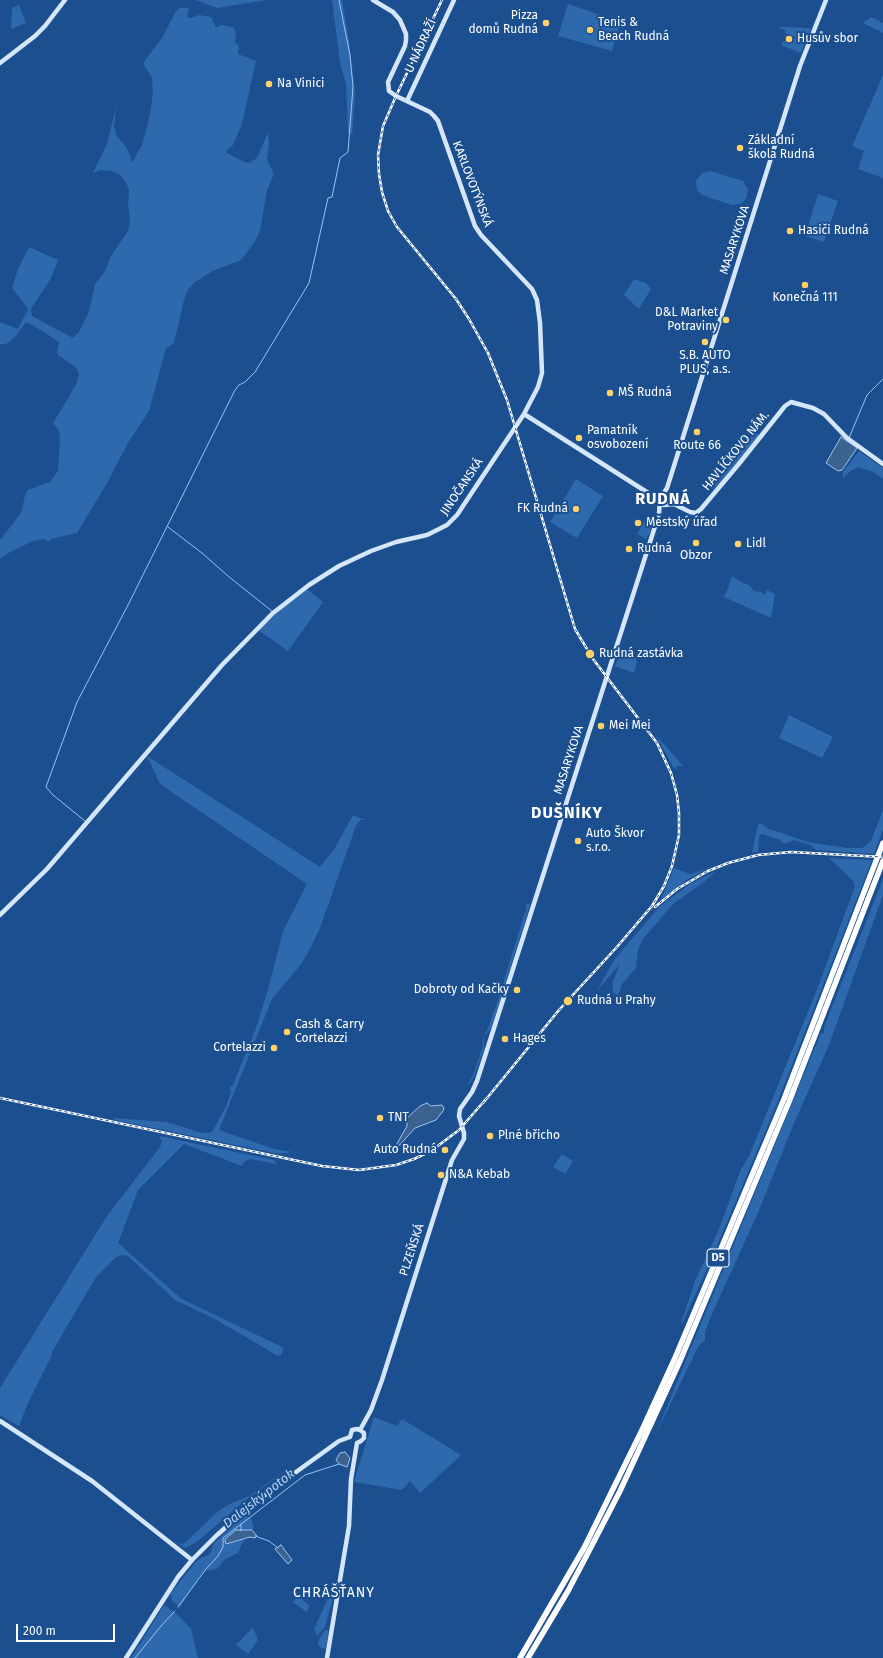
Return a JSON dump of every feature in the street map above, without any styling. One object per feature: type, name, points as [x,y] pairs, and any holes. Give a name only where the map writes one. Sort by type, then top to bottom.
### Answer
[{"type":"highway","name":"D5","points":[[520,1658],[584,1548],[640,1435],[672,1364],[784,1099],[883,843]]},
{"type":"highway","name":"D5","points":[[528,1658],[568,1591],[620,1491],[680,1361],[789,1102],[883,861]]},
{"type":"street","points":[[0,63],[35,36],[45,26],[65,0]]},
{"type":"street","name":"KARLOVOTÝNSKÁ","points":[[373,0],[393,12],[400,20],[406,34],[404,46],[390,76],[388,85],[392,93],[434,116],[438,121],[475,226],[481,235],[532,289],[537,300],[540,322],[542,373],[538,387],[524,414]]},
{"type":"street","name":"U NÁDRAŽÍ","points":[[407,101],[454,0]]},
{"type":"street","name":"MASARYKOVA","points":[[667,488],[800,66],[826,0]]},
{"type":"street","name":"HAVLÍČKOVO NÁM.","points":[[668,498],[674,504],[690,512],[696,513],[701,509],[785,406],[791,402],[813,408],[824,414],[847,438],[883,464]]},
{"type":"street","points":[[524,414],[653,496],[663,502],[674,504]]},
{"type":"street","name":"JINOČANSKÁ","points":[[0,915],[47,869],[222,665],[273,613],[309,585],[339,566],[370,551],[396,542],[439,531],[447,525],[457,515],[494,457],[524,414]]},
{"type":"street","points":[[663,502],[669,502],[667,488]]},
{"type":"street","points":[[663,502],[667,488]]},
{"type":"street","name":"MASARYKOVA","points":[[477,1081],[663,502]]},
{"type":"street","name":"PLZEŇSKÁ","points":[[327,1658],[348,1526],[351,1479],[357,1442],[364,1438],[364,1433],[360,1430],[371,1410],[382,1380],[452,1160],[464,1139],[464,1132],[459,1116],[460,1109],[472,1092],[477,1081]]},
{"type":"street","points":[[0,1421],[92,1481],[192,1560]]},
{"type":"street","points":[[357,1442],[352,1441],[350,1436],[352,1430],[360,1430]]},
{"type":"street","points":[[126,1658],[163,1599],[192,1560],[219,1533],[249,1507],[339,1441],[350,1436]]},
{"type":"shaded area","points":[[196,0],[267,0],[217,8]]},
{"type":"shaded area","points":[[332,0],[342,0],[349,41],[355,93],[352,135],[348,132],[346,84],[340,63]]},
{"type":"shaded area","name":"Tenis & Beach Rudná","points":[[568,4],[621,22],[612,51],[558,36]]},
{"type":"shaded area","points":[[19,5],[26,23],[11,29],[12,8]]},
{"type":"shaded area","points":[[179,8],[189,8],[187,17],[191,18],[199,15],[211,17],[216,28],[221,25],[233,27],[236,32],[235,42],[239,46],[238,54],[256,61],[242,124],[233,145],[225,152],[249,163],[257,158],[268,132],[269,144],[267,160],[274,174],[267,190],[260,231],[254,243],[241,260],[213,271],[195,282],[189,288],[184,300],[174,343],[166,348],[149,411],[128,443],[106,485],[77,533],[50,539],[49,542],[44,539],[33,541],[10,552],[0,559],[0,540],[19,516],[28,490],[50,482],[58,471],[60,440],[59,431],[53,423],[77,383],[79,374],[76,368],[57,354],[59,342],[26,322],[15,337],[6,344],[0,344],[0,322],[18,329],[28,309],[12,288],[18,269],[29,247],[58,260],[50,280],[31,309],[32,316],[73,338],[79,332],[89,311],[95,284],[105,271],[111,256],[128,231],[130,223],[128,203],[129,190],[126,183],[119,174],[111,171],[100,170],[93,173],[107,144],[116,107],[114,127],[117,136],[127,148],[132,163],[142,145],[150,115],[153,93],[152,78],[143,63],[162,38]]},
{"type":"shaded area","points":[[871,17],[883,23],[883,33],[863,23]]},
{"type":"shaded area","points":[[779,27],[811,28],[801,53],[781,45],[784,40],[793,43],[795,37],[785,33],[785,30]]},
{"type":"shaded area","points":[[883,75],[883,178],[858,169],[864,151],[852,146]]},
{"type":"shaded area","points":[[710,171],[743,181],[748,189],[747,196],[744,201],[740,204],[732,205],[702,195],[697,190],[696,181],[702,173]]},
{"type":"shaded area","points":[[818,194],[838,201],[824,242],[805,236]]},
{"type":"shaded area","points":[[634,279],[646,283],[651,289],[639,309],[624,295]]},
{"type":"shaded area","points":[[755,432],[761,436],[715,491],[710,487]]},
{"type":"shaded area","points":[[841,437],[857,448],[842,470],[838,471],[826,463]]},
{"type":"shaded area","points":[[859,451],[883,468],[883,479],[873,472],[858,467],[843,478],[843,472]]},
{"type":"shaded area","name":"FK Rudná","points":[[576,479],[603,496],[577,538],[550,522]]},
{"type":"shaded area","points":[[646,518],[652,522],[650,532],[646,539],[637,534]]},
{"type":"shaded area","points":[[732,576],[749,585],[754,591],[761,592],[764,595],[767,590],[775,594],[771,618],[724,597]]},
{"type":"shaded area","points":[[307,589],[323,602],[288,651],[258,630],[283,607]]},
{"type":"shaded area","points":[[629,653],[635,656],[637,662],[634,673],[615,666],[620,654]]},
{"type":"shaded area","points":[[789,715],[833,737],[822,758],[779,738]]},
{"type":"shaded area","points":[[655,734],[683,766],[677,766],[675,770]]},
{"type":"shaded area","points":[[147,756],[320,867],[335,848],[353,815],[365,820],[360,820],[356,826],[320,928],[310,949],[302,963],[272,999],[219,1130],[274,1149],[293,1152],[279,1154],[115,1120],[113,1118],[167,1122],[202,1133],[209,1133],[213,1131],[226,1106],[231,1092],[230,1087],[233,1085],[256,1028],[269,986],[283,931],[307,884],[160,784]]},
{"type":"shaded area","points":[[883,810],[883,829],[874,854],[816,850],[811,845],[793,840],[785,844],[780,840],[762,834],[759,836],[758,851],[752,853],[758,824],[762,824],[768,829],[808,842],[847,848],[862,848],[871,841]]},
{"type":"shaded area","points":[[829,858],[872,860],[774,1111],[711,1260],[682,1324],[681,1323],[695,1281],[719,1229],[741,1169],[749,1156],[818,987],[855,886],[853,881]]},
{"type":"shaded area","points":[[674,868],[690,874],[707,869],[687,880],[661,899]]},
{"type":"shaded area","points":[[716,871],[705,881],[673,904],[643,939],[638,949],[636,968],[622,984],[618,996],[613,992],[612,983],[620,964],[597,991],[614,960],[660,906],[690,884]]},
{"type":"shaded area","points":[[883,879],[883,895],[829,1045],[795,1121],[757,1215],[711,1316],[705,1332],[705,1341],[700,1344],[695,1353],[655,1436],[821,1033],[824,1033],[824,1027]]},
{"type":"shaded area","points":[[526,903],[530,905],[492,1026],[488,1033],[484,1036],[498,1000],[526,909]]},
{"type":"shaded area","points":[[484,1036],[484,1049],[474,1077],[467,1086],[473,1075],[483,1046]]},
{"type":"shaded area","points":[[427,1103],[431,1106],[442,1105],[444,1108],[443,1111],[436,1120],[415,1128],[396,1149],[394,1149],[407,1126],[407,1118],[420,1106]]},
{"type":"shaded area","points":[[159,1136],[274,1160],[277,1164],[250,1159],[244,1162],[242,1166],[184,1144],[138,1190],[118,1243],[182,1299],[284,1348],[281,1355],[278,1356],[215,1319],[175,1300],[128,1256],[122,1255],[115,1258],[96,1277],[52,1352],[52,1355],[28,1403],[19,1426],[0,1415],[0,1388],[107,1216],[160,1147],[162,1141]]},
{"type":"shaded area","points":[[562,1154],[573,1161],[565,1174],[553,1167]]},
{"type":"shaded area","points":[[374,1417],[397,1426],[402,1419],[461,1455],[420,1493],[410,1481],[402,1490],[354,1482]]},
{"type":"shaded area","points":[[345,1452],[350,1458],[347,1467],[339,1464],[336,1460],[340,1453]]},
{"type":"shaded area","points":[[289,1468],[242,1503],[198,1541],[185,1548],[171,1539],[181,1544],[186,1542],[217,1512],[228,1505],[249,1496]]},
{"type":"shaded area","points":[[244,1515],[251,1518],[254,1528],[244,1539],[238,1553],[225,1559],[217,1569],[204,1571],[180,1607],[172,1601],[171,1593],[194,1564],[199,1559],[210,1554],[214,1543]]},
{"type":"shaded area","points":[[236,1530],[252,1530],[257,1536],[255,1538],[250,1537],[226,1544],[226,1538]]},
{"type":"shaded area","points":[[281,1545],[292,1560],[288,1564],[275,1549]]},
{"type":"shaded area","points":[[330,1594],[333,1598],[325,1627],[317,1636],[314,1629]]},
{"type":"shaded area","points":[[298,1596],[310,1606],[306,1612],[293,1602]]},
{"type":"shaded area","points":[[164,1605],[178,1615],[191,1629],[198,1658],[131,1658]]},
{"type":"shaded area","points":[[253,1627],[258,1640],[248,1654],[236,1645]]},
{"type":"shaded area","points":[[325,1630],[329,1630],[326,1649],[321,1648],[318,1645],[319,1639]]},
{"type":"waterway","points":[[85,821],[53,795],[46,787],[77,702],[127,607],[235,390],[255,372],[309,283],[328,198],[332,197],[340,158],[348,152],[353,87],[350,55],[339,0]]},
{"type":"waterway","points":[[849,438],[867,395],[883,379]]},
{"type":"waterway","points":[[168,527],[273,612]]},
{"type":"waterway","name":"Dalejský potok","points":[[178,1607],[206,1569],[218,1556],[223,1547],[223,1538],[305,1475],[339,1464]]},
{"type":"waterway","name":"Dalejský potok","points":[[241,1524],[241,1531]]},
{"type":"waterway","points":[[255,1536],[269,1541],[278,1548]]},
{"type":"waterway","name":"Dalejský potok","points":[[135,1658],[175,1611]]},
{"type":"railway","points":[[442,0],[383,126],[378,155],[382,192],[388,211],[397,227],[456,299],[488,353],[507,400],[575,629],[593,659],[657,743],[671,773],[677,795],[679,813],[679,835],[672,866],[664,886],[652,906],[559,1010],[483,1103]]},
{"type":"railway","points":[[655,907],[677,889],[708,871],[728,863],[758,855],[791,852],[883,857]]},
{"type":"railway","points":[[0,1098],[322,1166],[359,1170],[396,1165],[431,1151],[459,1130],[486,1099]]},
{"type":"place","name":"Pizza domů Rudná","points":[[546,23]]},
{"type":"place","name":"Tenis & Beach Rudná","points":[[590,30]]},
{"type":"place","name":"Husův sbor","points":[[789,39]]},
{"type":"place","name":"Na Vinici","points":[[269,84]]},
{"type":"place","name":"Základní škola Rudná","points":[[740,148]]},
{"type":"place","name":"Hasiči Rudná","points":[[790,231]]},
{"type":"place","name":"Konečná 111","points":[[805,285]]},
{"type":"place","name":"D&L Market Potraviny","points":[[726,320]]},
{"type":"place","name":"S.B. AUTO PLUS, a.s.","points":[[705,342]]},
{"type":"place","name":"MŠ Rudná","points":[[610,393]]},
{"type":"place","name":"Route 66","points":[[697,432]]},
{"type":"place","name":"Pamatník osvobození","points":[[579,438]]},
{"type":"place","name":"FK Rudná","points":[[576,509]]},
{"type":"place","name":"Městský úřad","points":[[638,523]]},
{"type":"place","name":"Obzor","points":[[696,543]]},
{"type":"place","name":"Lidl","points":[[738,544]]},
{"type":"place","name":"Rudná","points":[[629,549]]},
{"type":"place","name":"Rudná zastávka","points":[[590,654]]},
{"type":"place","name":"Mei Mei","points":[[601,726]]},
{"type":"place","name":"Auto Škvor s.r.o.","points":[[578,841]]},
{"type":"place","name":"Dobroty od Kačky","points":[[517,990]]},
{"type":"place","name":"Rudná u Prahy","points":[[568,1001]]},
{"type":"place","name":"Cash & Carry Cortelazzi","points":[[287,1032]]},
{"type":"place","name":"Hages","points":[[505,1039]]},
{"type":"place","name":"Cortelazzi","points":[[274,1048]]},
{"type":"place","name":"TNT","points":[[380,1118]]},
{"type":"place","name":"Plné břicho","points":[[490,1136]]},
{"type":"place","name":"Auto Rudná","points":[[445,1150]]},
{"type":"place","name":"N&A Kebab","points":[[441,1175]]},
{"type":"district","name":"RUDNÁ","points":[[663,500]]},
{"type":"district","name":"DUŠNÍKY","points":[[567,814]]},
{"type":"district","name":"CHRÁŠŤANY","points":[[334,1593]]}]
